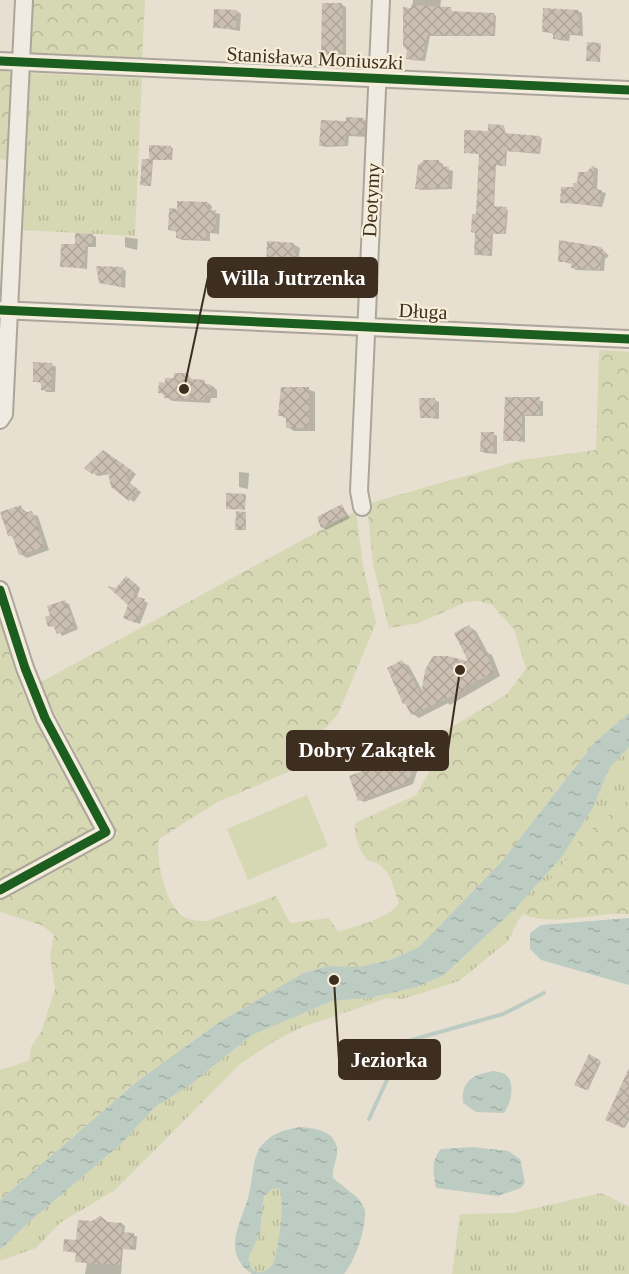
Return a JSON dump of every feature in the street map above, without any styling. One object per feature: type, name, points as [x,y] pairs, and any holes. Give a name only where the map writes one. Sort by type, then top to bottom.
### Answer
[{"type":"street","points":[[0,420],[4,414],[5,310],[24,0]]},
{"type":"street","name":"Deotymy","points":[[362,507],[358,491],[381,0]]},
{"type":"street","name":"Stanisława Moniuszki","points":[[0,61],[629,90]]},
{"type":"street","name":"Długa","points":[[5,310],[629,339]]},
{"type":"street","points":[[0,590],[25,668],[45,718],[106,832],[0,890]]},
{"type":"green space","points":[[32,0],[145,0],[142,61],[29,56]]},
{"type":"green space","points":[[0,71],[11,72],[8,160],[0,159]]},
{"type":"green space","points":[[28,73],[142,78],[135,236],[21,230]]},
{"type":"green space","points":[[599,350],[629,352],[629,713],[595,742],[503,860],[419,947],[390,960],[359,967],[327,966],[303,973],[218,1023],[139,1080],[0,1200],[0,1070],[29,1061],[31,1047],[41,1032],[55,989],[50,957],[54,934],[41,925],[0,912],[0,900],[118,834],[39,683],[356,511],[363,565],[376,623],[338,714],[311,744],[308,751],[309,763],[216,803],[159,839],[158,848],[163,881],[172,903],[184,917],[196,921],[207,921],[276,896],[290,923],[329,918],[338,932],[387,914],[399,903],[392,882],[386,870],[368,861],[362,853],[356,839],[355,823],[416,795],[428,774],[440,734],[507,694],[526,669],[514,629],[492,605],[479,601],[466,602],[419,623],[389,628],[373,565],[367,504],[521,460],[596,450]]},
{"type":"green space","points":[[0,622],[23,693],[92,820],[90,834],[0,883]]},
{"type":"green space","points":[[629,747],[629,799],[579,839],[575,849],[519,919],[508,941],[459,981],[403,999],[387,998],[300,1028],[275,1041],[240,1064],[115,1190],[60,1223],[36,1248],[0,1261],[0,1250],[28,1223],[122,1143],[155,1107],[190,1085],[252,1035],[332,1001],[370,998],[416,987],[444,975],[517,907],[561,858],[593,807],[610,767]]},
{"type":"green space","points":[[307,795],[328,846],[248,880],[227,829]]},
{"type":"green space","points":[[629,799],[629,914],[548,919],[523,914],[575,849],[579,839]]},
{"type":"green space","points":[[279,1188],[281,1212],[277,1255],[269,1269],[260,1274],[253,1270],[248,1259],[260,1233],[264,1196],[272,1189]]},
{"type":"green space","points":[[601,1193],[629,1206],[629,1274],[452,1274],[460,1214],[514,1213]]},
{"type":"water","points":[[629,713],[629,747],[610,767],[593,807],[561,858],[517,907],[444,975],[416,987],[370,998],[332,1001],[252,1035],[190,1085],[155,1107],[122,1143],[28,1223],[0,1250],[0,1200],[139,1080],[218,1023],[303,973],[327,966],[359,967],[390,960],[419,947],[503,860],[595,742]]},
{"type":"water","points":[[629,918],[629,985],[541,960],[530,949],[530,933],[541,925]]},
{"type":"water","points":[[494,1071],[506,1075],[510,1081],[511,1095],[508,1105],[504,1113],[476,1112],[463,1103],[464,1089],[475,1076]]},
{"type":"water","points":[[299,1127],[325,1132],[334,1140],[337,1154],[333,1178],[359,1199],[365,1210],[364,1226],[359,1243],[344,1274],[252,1274],[242,1265],[235,1246],[255,1162],[259,1150],[266,1141],[283,1131]],"holes":[[[279,1188],[281,1223],[276,1255],[271,1267],[260,1273],[253,1270],[248,1259],[260,1233],[264,1196],[272,1189]]]},
{"type":"water","points":[[472,1147],[508,1151],[520,1159],[525,1182],[521,1188],[498,1196],[436,1188],[434,1162],[441,1149]]},
{"type":"building","points":[[322,3],[342,3],[343,54],[321,53]]},
{"type":"building","points":[[411,5],[451,7],[450,11],[494,13],[493,36],[427,35],[422,60],[406,59],[407,50],[403,46],[403,7],[411,8]]},
{"type":"building","points":[[543,8],[578,10],[580,34],[566,34],[565,39],[553,39],[553,33],[542,32]]},
{"type":"building","points":[[214,9],[237,10],[236,29],[213,28]]},
{"type":"building","points":[[587,42],[601,43],[600,62],[586,61]]},
{"type":"building","points":[[346,117],[364,118],[363,135],[345,134],[345,145],[319,146],[321,120],[346,121]]},
{"type":"building","points":[[488,124],[504,125],[504,133],[540,136],[539,153],[505,151],[505,166],[495,165],[493,206],[507,207],[504,234],[491,234],[490,255],[474,255],[475,233],[471,232],[472,214],[476,214],[479,154],[464,153],[464,130],[488,131]]},
{"type":"building","points":[[149,145],[171,146],[171,160],[152,160],[150,186],[140,185],[142,159],[149,159]]},
{"type":"building","points":[[424,160],[439,160],[439,166],[449,167],[448,187],[415,189],[418,165]]},
{"type":"building","points":[[594,165],[593,189],[602,190],[598,205],[560,203],[561,187],[573,187],[573,183],[577,183],[578,172],[586,172]]},
{"type":"building","points":[[177,201],[208,202],[207,211],[216,210],[215,232],[206,232],[207,240],[176,238],[176,231],[168,230],[169,208],[177,209]]},
{"type":"building","points":[[75,233],[93,234],[92,246],[85,246],[84,268],[60,267],[61,244],[75,244]]},
{"type":"building","points":[[559,240],[601,247],[606,254],[601,257],[600,270],[571,268],[571,262],[558,262]]},
{"type":"building","points":[[267,241],[294,243],[293,251],[307,266],[315,267],[314,291],[291,290],[288,274],[281,268],[276,269],[276,265],[266,265]]},
{"type":"building","points":[[96,266],[123,267],[121,287],[99,283]]},
{"type":"building","points":[[33,362],[52,363],[51,390],[41,390],[41,382],[33,382]]},
{"type":"building","points":[[174,373],[187,373],[191,379],[205,380],[205,385],[211,385],[210,395],[204,395],[204,400],[164,398],[164,393],[158,393],[159,382],[165,383],[165,378],[174,378]]},
{"type":"building","points":[[281,387],[309,387],[309,428],[286,428],[286,416],[278,416]]},
{"type":"building","points":[[505,397],[540,397],[540,415],[522,415],[522,441],[503,441]]},
{"type":"building","points":[[419,398],[435,398],[435,418],[420,418]]},
{"type":"building","points":[[481,432],[494,432],[493,452],[480,452]]},
{"type":"building","points":[[103,450],[133,471],[126,480],[138,489],[129,501],[111,487],[108,472],[92,474],[84,468]]},
{"type":"building","points":[[226,493],[246,494],[245,510],[226,509]]},
{"type":"building","points":[[342,504],[347,515],[321,528],[317,517]]},
{"type":"building","points":[[21,505],[23,513],[32,511],[44,547],[19,555],[12,535],[8,536],[0,512]]},
{"type":"building","points":[[236,511],[246,512],[245,530],[235,530]]},
{"type":"building","points":[[126,576],[137,585],[133,595],[145,599],[136,623],[123,618],[128,605],[107,586],[116,588]]},
{"type":"building","points":[[65,600],[75,627],[57,634],[53,625],[48,627],[45,617],[50,615],[47,606]]},
{"type":"building","points":[[469,625],[483,651],[485,650],[494,673],[464,687],[465,690],[411,715],[405,703],[403,704],[387,668],[402,660],[421,695],[425,670],[433,656],[447,656],[468,661],[454,633]]},
{"type":"building","points":[[396,758],[408,759],[414,766],[409,782],[358,801],[349,776]]},
{"type":"building","points":[[589,1054],[600,1060],[586,1090],[574,1085]]},
{"type":"building","points":[[629,1068],[629,1116],[623,1128],[605,1120]]},
{"type":"building","points":[[100,1216],[108,1222],[122,1223],[122,1232],[134,1233],[133,1249],[121,1249],[120,1265],[75,1262],[76,1252],[63,1251],[64,1239],[76,1240],[78,1220],[92,1221]]},
{"type":"waterway","points":[[369,1119],[402,1047],[408,1041],[503,1014],[544,993]]},
{"type":"cycle path","points":[[0,61],[629,90]]},
{"type":"cycle path","points":[[0,310],[629,339]]},
{"type":"cycle path","points":[[0,590],[25,668],[45,718],[106,832],[0,890]]},
{"type":"place","name":"Willa Jutrzenka","points":[[184,389]]},
{"type":"place","name":"Dobry Zakątek","points":[[460,670]]},
{"type":"place","name":"Jeziorka","points":[[334,980]]}]
